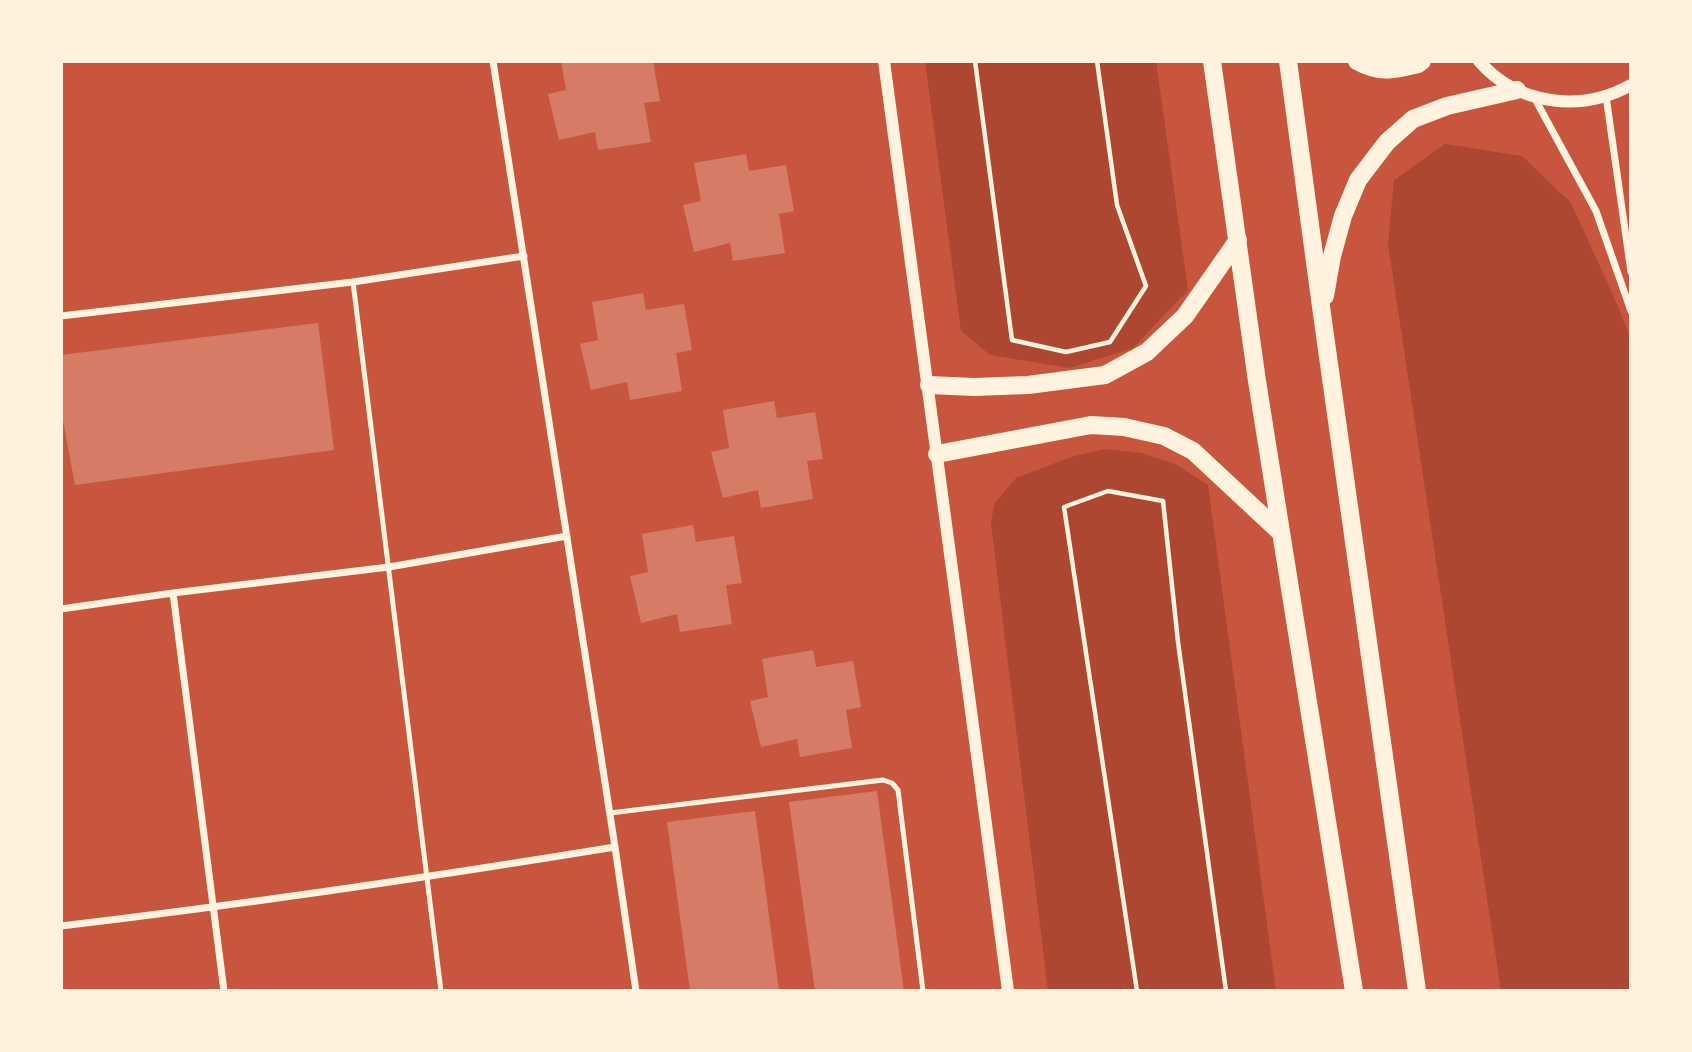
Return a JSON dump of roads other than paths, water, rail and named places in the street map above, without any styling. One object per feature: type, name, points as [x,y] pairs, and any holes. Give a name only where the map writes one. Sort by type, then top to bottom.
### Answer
[{"type":"main road","points":[[1212,61],[1257,381],[1354,991]]},
{"type":"main road","points":[[1288,61],[1417,991]]},
{"type":"main road","points":[[1357,61],[1388,71],[1422,61]]},
{"type":"main road","points":[[1322,314],[1332,256],[1343,216],[1358,180],[1387,142],[1413,119],[1447,106],[1517,90]]},
{"type":"main road","points":[[929,385],[1027,385],[1105,375],[1147,352],[1185,316],[1238,240]]},
{"type":"main road","points":[[937,454],[1091,425],[1125,427],[1164,436],[1193,452],[1281,533]]},
{"type":"street","points":[[493,61],[636,991]]},
{"type":"street","points":[[884,61],[1008,991]]},
{"type":"street","points":[[1479,61],[1500,80],[1517,90],[1558,102],[1582,102],[1606,96],[1631,85]]},
{"type":"street","points":[[1606,96],[1631,272]]},
{"type":"street","points":[[1534,97],[1596,211],[1631,311]]},
{"type":"street","points":[[61,316],[353,282],[524,256]]},
{"type":"street","points":[[61,609],[389,568],[567,536]]},
{"type":"street","points":[[173,593],[224,991]]},
{"type":"street","points":[[61,926],[427,878],[615,847]]},
{"type":"lane","points":[[353,282],[441,991]]},
{"type":"lane","points":[[610,813],[883,780],[892,783],[898,790],[923,991]]}]
